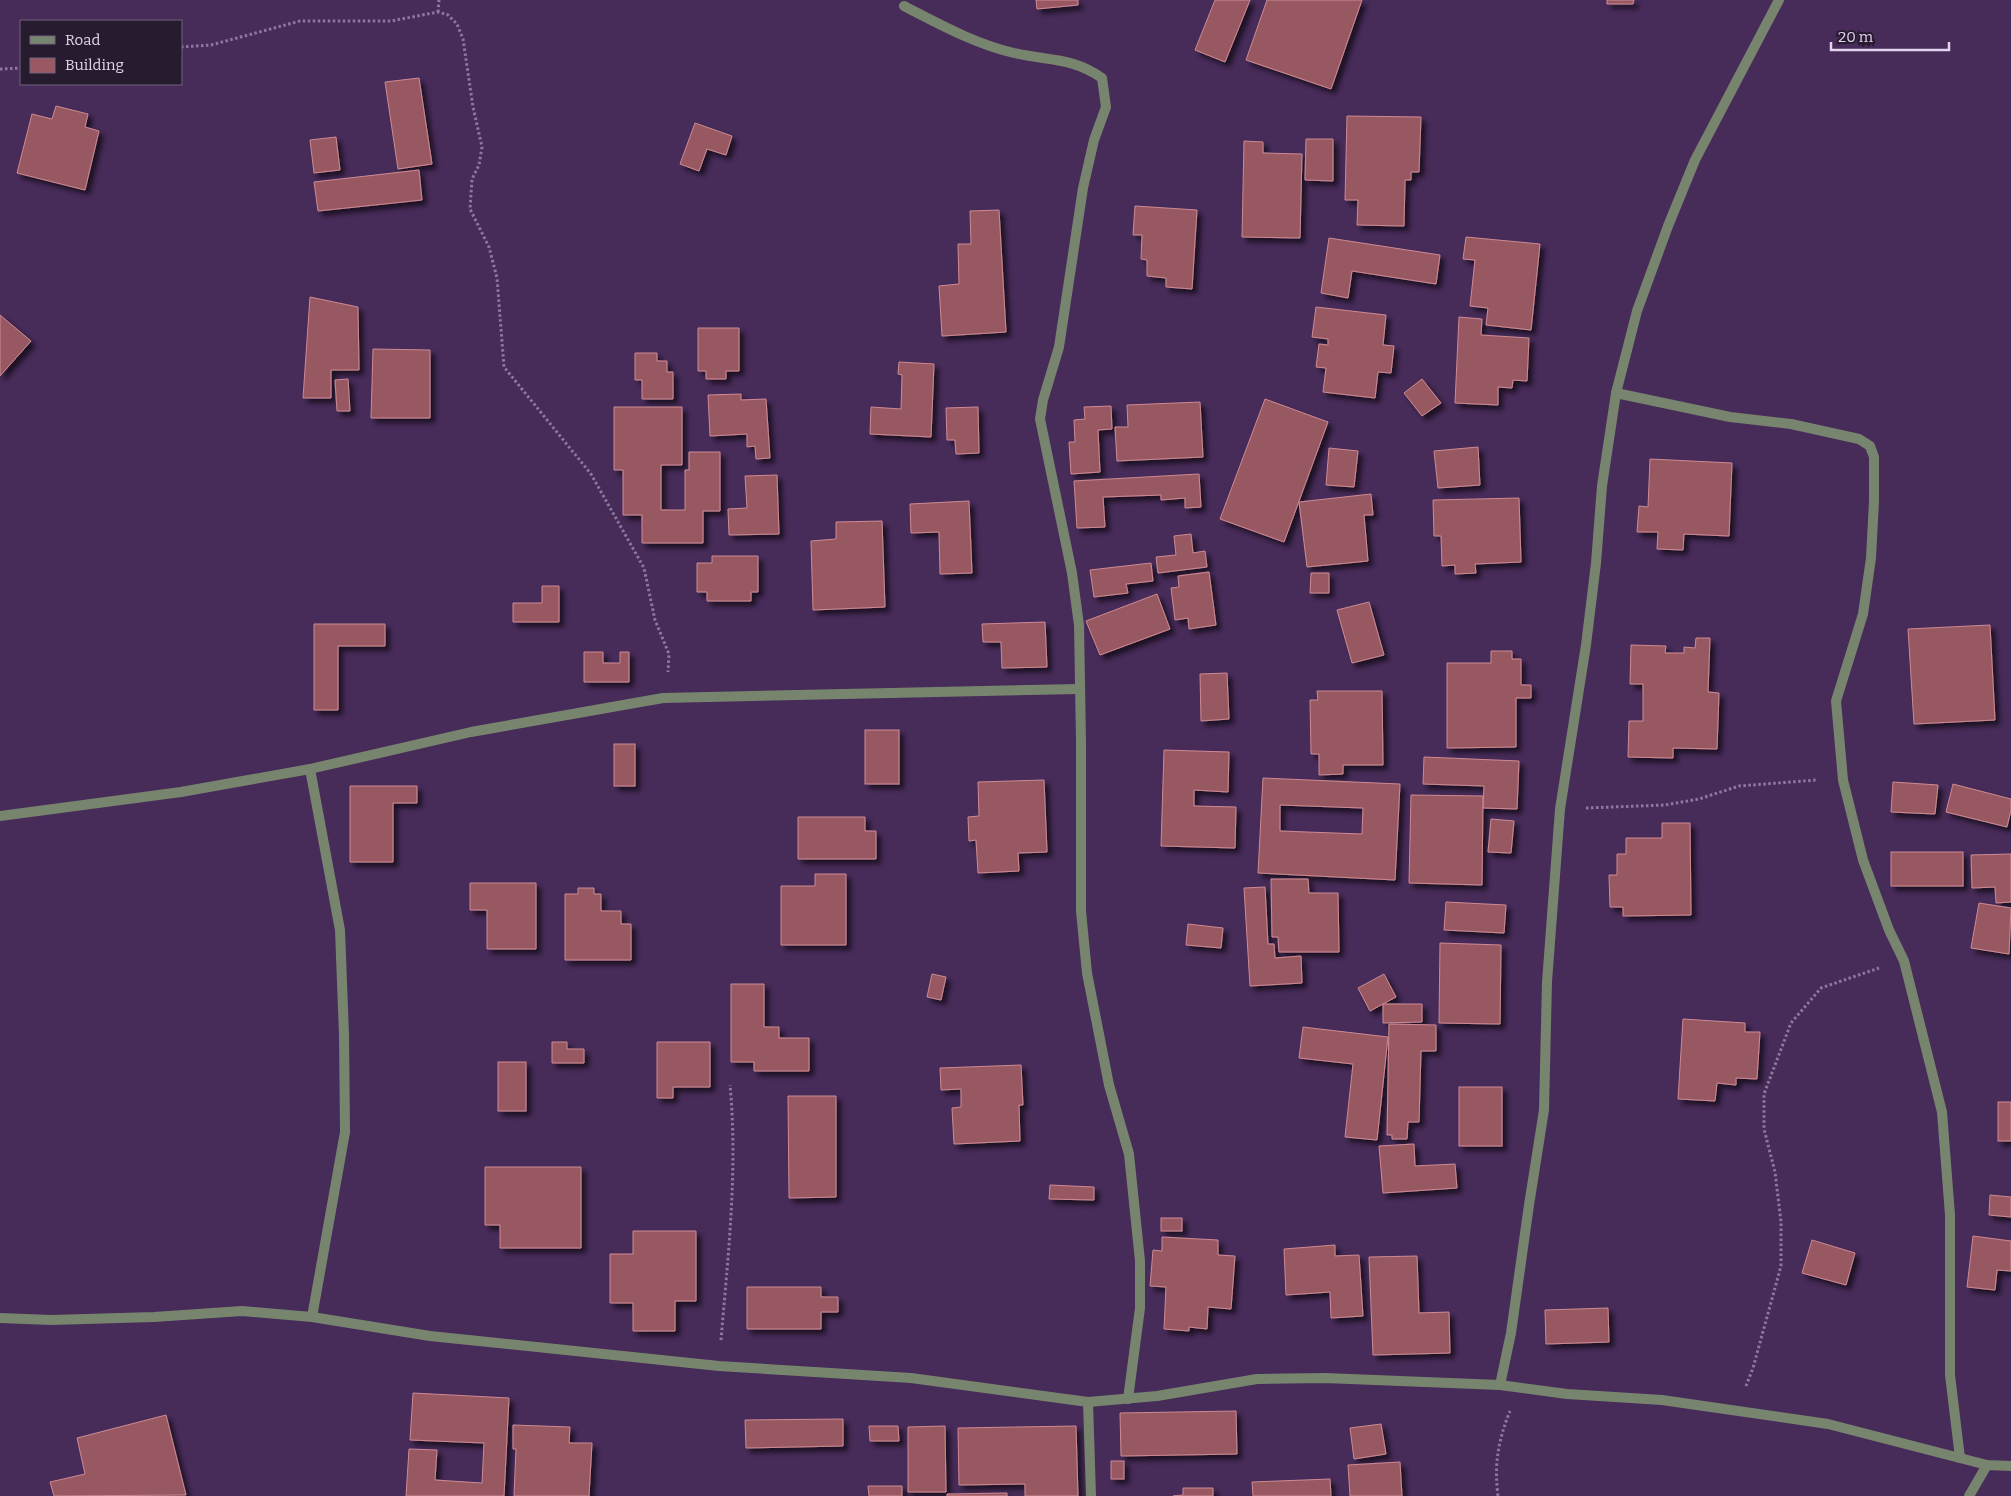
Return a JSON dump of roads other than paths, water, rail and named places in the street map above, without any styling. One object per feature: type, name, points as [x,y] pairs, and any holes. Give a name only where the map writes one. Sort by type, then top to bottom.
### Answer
[{"type":"street","points":[[1500,1385],[1511,1333],[1544,1110],[1547,982],[1560,809],[1586,645],[1596,563],[1602,486],[1616,393],[1637,311],[1668,226],[1695,160],[1779,0]]},
{"type":"street","points":[[904,6],[963,35],[1014,53],[1073,63],[1089,69],[1102,78],[1106,107],[1094,140],[1083,188],[1059,347],[1043,400],[1040,419],[1072,573],[1079,626],[1081,911],[1087,972],[1109,1085],[1129,1154],[1140,1261],[1140,1308],[1128,1399]]},
{"type":"street","points":[[1616,393],[1730,417],[1790,424],[1859,439],[1870,446],[1874,457],[1871,558],[1863,614],[1836,701],[1843,780],[1863,860],[1889,930],[1904,962],[1942,1112],[1950,1216],[1950,1375],[1960,1458]]},
{"type":"street","points":[[0,816],[181,792],[310,769],[471,732],[664,698],[1079,689]]},
{"type":"street","points":[[310,769],[340,930],[344,1035],[344,1132],[312,1317]]},
{"type":"street","points":[[0,1318],[98,1319],[242,1310],[312,1317],[430,1336],[719,1366],[911,1378],[1088,1402],[1128,1399],[1258,1379],[1325,1378],[1500,1385],[1567,1394],[1662,1400],[1828,1424],[1987,1465],[2011,1466]]},
{"type":"street","points":[[1088,1402],[1090,1496]]},
{"type":"street","points":[[1969,1496],[1987,1465]]}]
